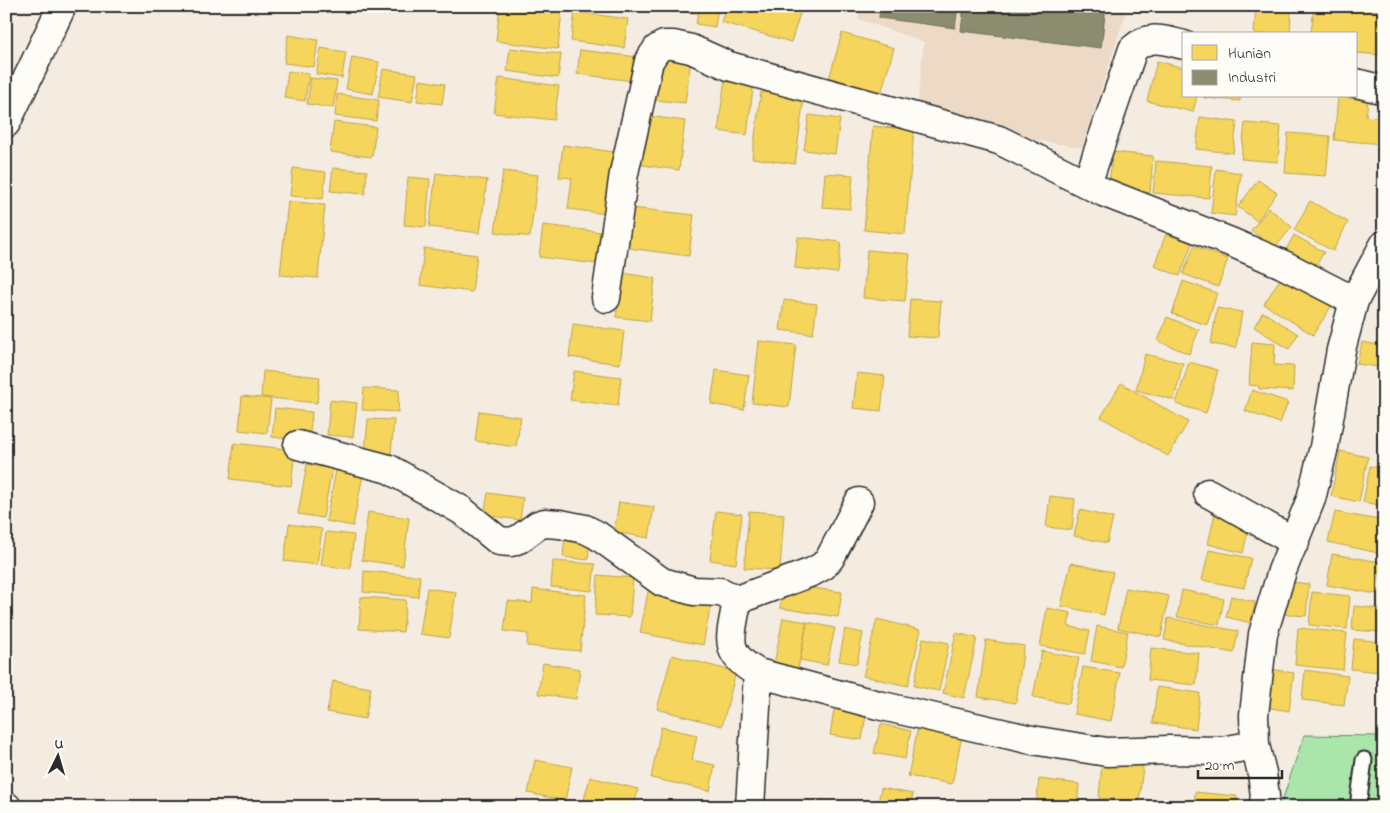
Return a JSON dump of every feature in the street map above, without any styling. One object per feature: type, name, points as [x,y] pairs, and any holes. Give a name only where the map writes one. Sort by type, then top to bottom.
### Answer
[{"type":"street","points":[[6,123],[62,6]]},
{"type":"street","points":[[1087,184],[1133,49],[1142,41],[1153,39],[1182,44]]},
{"type":"street","points":[[606,298],[624,173],[638,108],[649,61],[657,49],[664,45],[691,49],[729,66],[999,140],[1103,192],[1241,246],[1282,264],[1354,301]]},
{"type":"street","points":[[1358,84],[1384,90]]},
{"type":"street","points":[[1264,807],[1265,796],[1262,773],[1255,745],[1254,715],[1263,634],[1282,571],[1311,499],[1324,447],[1341,350],[1354,301],[1384,245]]},
{"type":"street","points":[[298,445],[389,469],[461,510],[499,541],[511,542],[519,539],[538,525],[545,523],[585,529],[597,535],[662,582],[694,591],[721,592],[737,600],[812,572],[823,566],[830,558],[859,502]]},
{"type":"street","points":[[1208,492],[1295,542]]},
{"type":"street","points":[[737,600],[731,644],[735,656],[745,665],[758,672],[878,705],[1023,738],[1107,752],[1222,751],[1255,745]]},
{"type":"street","points":[[750,807],[758,672]]},
{"type":"lane","points":[[1358,807],[1364,760]]},
{"type":"shaded area","points":[[861,6],[1128,6],[1082,148],[916,119],[924,42],[858,19]]},
{"type":"green space","points":[[1304,735],[1384,736],[1384,807],[1280,807]]},
{"type":"building: Hunian","points":[[500,6],[531,6],[562,10],[558,49],[496,41]]},
{"type":"building: Hunian","points":[[593,6],[625,6],[625,10]]},
{"type":"building: Hunian","points":[[667,6],[696,6],[695,13],[666,9]]},
{"type":"building: Hunian","points":[[699,6],[718,6],[715,27],[696,24]]},
{"type":"building: Hunian","points":[[726,6],[802,7],[791,42],[721,22]]},
{"type":"building: Hunian","points":[[1256,6],[1291,6],[1290,32],[1254,32]]},
{"type":"building: Hunian","points":[[1314,6],[1384,11],[1383,55],[1358,53],[1358,32],[1311,32]]},
{"type":"building: Hunian","points":[[575,12],[628,19],[624,48],[571,41]]},
{"type":"building: Hunian","points":[[842,33],[894,48],[880,97],[828,82]]},
{"type":"building: Hunian","points":[[288,35],[318,40],[314,67],[284,63]]},
{"type":"building: Hunian","points":[[321,48],[346,52],[342,78],[316,74]]},
{"type":"building: Hunian","points":[[510,48],[561,54],[558,78],[507,71]]},
{"type":"building: Hunian","points":[[580,50],[637,57],[634,81],[577,74]]},
{"type":"building: Hunian","points":[[661,56],[691,59],[685,103],[655,100]]},
{"type":"building: Hunian","points":[[352,57],[379,62],[373,94],[346,89]]},
{"type":"building: Hunian","points":[[1157,61],[1182,67],[1182,98],[1196,98],[1193,112],[1147,101]]},
{"type":"building: Hunian","points":[[383,69],[417,74],[412,102],[378,97]]},
{"type":"building: Hunian","points":[[288,71],[309,74],[305,101],[284,98]]},
{"type":"building: Hunian","points":[[311,78],[337,81],[333,108],[307,104]]},
{"type":"building: Hunian","points":[[499,78],[559,86],[554,120],[494,113]]},
{"type":"building: Hunian","points":[[725,78],[754,81],[747,135],[718,131]]},
{"type":"building: Hunian","points":[[420,80],[445,84],[442,104],[417,101]]},
{"type":"building: Hunian","points":[[761,92],[804,97],[795,164],[752,158]]},
{"type":"building: Hunian","points":[[337,94],[379,100],[376,121],[335,116]]},
{"type":"building: Hunian","points":[[1204,98],[1240,98],[1240,101]]},
{"type":"building: Hunian","points":[[1338,98],[1368,100],[1366,117],[1384,118],[1384,144],[1334,140]]},
{"type":"building: Hunian","points":[[641,115],[685,121],[679,170],[635,164]]},
{"type":"building: Hunian","points":[[809,115],[840,119],[835,154],[804,150]]},
{"type":"building: Hunian","points":[[1200,117],[1237,122],[1233,153],[1196,149]]},
{"type":"building: Hunian","points":[[334,122],[376,127],[372,157],[330,152]]},
{"type":"building: Hunian","points":[[1245,123],[1281,126],[1278,162],[1241,159]]},
{"type":"building: Hunian","points":[[873,126],[914,130],[905,234],[864,230]]},
{"type":"building: Hunian","points":[[1288,133],[1330,136],[1326,176],[1285,173]]},
{"type":"building: Hunian","points":[[563,145],[615,152],[607,214],[568,209],[572,178],[559,177]]},
{"type":"building: Hunian","points":[[1113,152],[1153,156],[1150,193],[1108,189]]},
{"type":"building: Hunian","points":[[1156,161],[1212,166],[1209,198],[1153,193]]},
{"type":"building: Hunian","points":[[293,168],[326,172],[323,199],[290,196]]},
{"type":"building: Hunian","points":[[333,168],[367,171],[365,194],[330,191]]},
{"type":"building: Hunian","points":[[1216,169],[1241,173],[1235,216],[1211,213]]},
{"type":"building: Hunian","points":[[503,171],[538,175],[530,237],[495,232]]},
{"type":"building: Hunian","points":[[436,173],[487,180],[480,233],[429,227]]},
{"type":"building: Hunian","points":[[825,173],[853,175],[850,209],[822,207]]},
{"type":"building: Hunian","points":[[408,177],[430,179],[426,227],[404,225]]},
{"type":"building: Hunian","points":[[1258,180],[1277,193],[1257,221],[1238,207]]},
{"type":"building: Hunian","points":[[288,201],[325,205],[318,278],[280,275]]},
{"type":"building: Hunian","points":[[1310,201],[1348,222],[1333,251],[1294,230]]},
{"type":"building: Hunian","points":[[633,208],[694,215],[689,256],[628,248]]},
{"type":"building: Hunian","points":[[1269,208],[1292,227],[1274,249],[1251,230]]},
{"type":"building: Hunian","points":[[543,225],[601,232],[597,264],[539,257]]},
{"type":"building: Hunian","points":[[1166,234],[1192,243],[1180,276],[1154,266]]},
{"type":"building: Hunian","points":[[1294,235],[1324,252],[1313,271],[1283,255]]},
{"type":"building: Hunian","points":[[798,237],[841,242],[838,273],[795,268]]},
{"type":"building: Hunian","points":[[1194,246],[1228,259],[1218,287],[1183,274]]},
{"type":"building: Hunian","points":[[424,248],[477,255],[472,292],[420,285]]},
{"type":"building: Hunian","points":[[867,250],[910,254],[905,301],[863,298]]},
{"type":"building: Hunian","points":[[1287,268],[1336,299],[1313,335],[1264,304]]},
{"type":"building: Hunian","points":[[622,273],[655,278],[650,321],[616,317]]},
{"type":"building: Hunian","points":[[1183,281],[1217,293],[1207,325],[1172,314]]},
{"type":"building: Hunian","points":[[1384,291],[1384,322],[1376,320]]},
{"type":"building: Hunian","points":[[910,299],[941,301],[938,338],[907,336]]},
{"type":"building: Hunian","points":[[784,300],[817,304],[813,334],[780,330]]},
{"type":"building: Hunian","points":[[1217,308],[1242,312],[1236,348],[1211,344]]},
{"type":"building: Hunian","points":[[1263,312],[1298,334],[1289,349],[1254,327]]},
{"type":"building: Hunian","points":[[1167,317],[1199,330],[1189,354],[1158,341]]},
{"type":"building: Hunian","points":[[573,324],[624,331],[620,364],[569,357]]},
{"type":"building: Hunian","points":[[759,341],[796,345],[789,407],[752,403]]},
{"type":"building: Hunian","points":[[1252,342],[1275,344],[1274,365],[1294,366],[1293,391],[1259,389],[1259,386],[1249,385]]},
{"type":"building: Hunian","points":[[1362,342],[1384,346],[1384,368],[1357,364]]},
{"type":"building: Hunian","points":[[1145,354],[1183,363],[1174,400],[1136,390]]},
{"type":"building: Hunian","points":[[1189,362],[1218,370],[1206,413],[1176,404]]},
{"type":"building: Hunian","points":[[716,370],[749,375],[744,410],[711,404]]},
{"type":"building: Hunian","points":[[263,371],[320,377],[317,403],[261,397]]},
{"type":"building: Hunian","points":[[574,371],[621,377],[618,406],[570,400]]},
{"type":"building: Hunian","points":[[857,373],[885,376],[881,411],[853,408]]},
{"type":"building: Hunian","points":[[1121,383],[1188,422],[1168,456],[1101,417]]},
{"type":"building: Hunian","points":[[364,388],[399,390],[398,412],[362,410]]},
{"type":"building: Hunian","points":[[1252,390],[1288,402],[1280,423],[1245,411]]},
{"type":"building: Hunian","points":[[242,396],[271,399],[267,433],[239,430]]},
{"type":"building: Hunian","points":[[330,400],[357,403],[353,437],[327,435]]},
{"type":"building: Hunian","points":[[275,408],[312,412],[309,441],[272,437]]},
{"type":"building: Hunian","points":[[1384,408],[1384,444],[1377,443]]},
{"type":"building: Hunian","points":[[479,411],[521,417],[516,447],[475,441]]},
{"type":"building: Hunian","points":[[368,419],[394,420],[391,454],[365,452]]},
{"type":"building: Hunian","points":[[234,443],[295,450],[291,486],[230,479]]},
{"type":"building: Hunian","points":[[1340,451],[1368,457],[1359,502],[1331,496]]},
{"type":"building: Hunian","points":[[307,464],[332,469],[323,518],[298,514]]},
{"type":"building: Hunian","points":[[1370,466],[1384,469],[1384,506],[1363,502]]},
{"type":"building: Hunian","points":[[336,470],[363,475],[353,526],[326,521]]},
{"type":"building: Hunian","points":[[488,493],[523,498],[520,520],[484,515]]},
{"type":"building: Hunian","points":[[1050,496],[1075,499],[1072,530],[1046,527]]},
{"type":"building: Hunian","points":[[619,502],[654,507],[649,538],[614,532]]},
{"type":"building: Hunian","points":[[1080,510],[1113,518],[1107,543],[1074,536]]},
{"type":"building: Hunian","points":[[716,511],[742,514],[736,564],[710,560]]},
{"type":"building: Hunian","points":[[749,511],[784,514],[780,570],[744,568]]},
{"type":"building: Hunian","points":[[368,512],[409,518],[403,566],[362,560]]},
{"type":"building: Hunian","points":[[1335,512],[1384,521],[1378,553],[1328,542]]},
{"type":"building: Hunian","points":[[1215,513],[1250,522],[1243,553],[1208,544]]},
{"type":"building: Hunian","points":[[289,524],[322,529],[317,565],[284,561]]},
{"type":"building: Hunian","points":[[326,532],[354,535],[350,569],[321,565]]},
{"type":"building: Hunian","points":[[565,534],[590,537],[588,560],[563,557]]},
{"type":"building: Hunian","points":[[1209,550],[1251,558],[1244,588],[1202,580]]},
{"type":"building: Hunian","points":[[1332,554],[1381,562],[1376,594],[1327,585]]},
{"type":"building: Hunian","points":[[553,561],[595,564],[592,591],[551,587]]},
{"type":"building: Hunian","points":[[1071,563],[1113,572],[1104,615],[1061,606]]},
{"type":"building: Hunian","points":[[364,571],[420,576],[418,597],[363,592]]},
{"type":"building: Hunian","points":[[598,575],[633,578],[630,617],[595,615]]},
{"type":"building: Hunian","points":[[1283,581],[1309,584],[1306,616],[1280,614]]},
{"type":"building: Hunian","points":[[783,584],[842,592],[838,617],[780,608]]},
{"type":"building: Hunian","points":[[649,587],[712,599],[703,645],[640,633]]},
{"type":"building: Hunian","points":[[427,588],[456,592],[449,638],[420,634]]},
{"type":"building: Hunian","points":[[1126,588],[1169,596],[1161,637],[1118,628]]},
{"type":"building: Hunian","points":[[533,589],[586,595],[580,651],[527,646],[528,634],[504,631],[508,601],[532,603]]},
{"type":"building: Hunian","points":[[1182,590],[1224,599],[1219,625],[1177,617]]},
{"type":"building: Hunian","points":[[1312,592],[1350,596],[1347,629],[1309,625]]},
{"type":"building: Hunian","points":[[1231,596],[1255,602],[1251,623],[1226,617]]},
{"type":"building: Hunian","points":[[361,597],[406,600],[403,632],[359,629]]},
{"type":"building: Hunian","points":[[1354,606],[1383,609],[1382,632],[1352,630]]},
{"type":"building: Hunian","points":[[1047,608],[1071,613],[1068,626],[1090,631],[1085,654],[1040,646]]},
{"type":"building: Hunian","points":[[783,618],[807,622],[798,669],[774,664]]},
{"type":"building: Hunian","points":[[1168,618],[1238,631],[1234,653],[1164,640]]},
{"type":"building: Hunian","points":[[877,619],[921,630],[908,686],[863,676]]},
{"type":"building: Hunian","points":[[807,622],[835,628],[827,665],[800,660]]},
{"type":"building: Hunian","points":[[1097,626],[1128,632],[1121,667],[1091,661]]},
{"type":"building: Hunian","points":[[1298,628],[1347,633],[1343,670],[1295,665]]},
{"type":"building: Hunian","points":[[845,629],[863,633],[857,664],[839,661]]},
{"type":"building: Hunian","points":[[956,633],[977,638],[964,698],[943,693]]},
{"type":"building: Hunian","points":[[923,638],[949,643],[939,691],[914,686]]},
{"type":"building: Hunian","points":[[1354,639],[1382,642],[1379,672],[1351,669]]},
{"type":"building: Hunian","points":[[986,640],[1024,646],[1016,703],[978,697]]},
{"type":"building: Hunian","points":[[1151,648],[1199,653],[1196,685],[1148,680]]},
{"type":"building: Hunian","points":[[1042,651],[1079,658],[1069,704],[1033,697]]},
{"type":"building: Hunian","points":[[672,655],[736,672],[722,726],[657,709]]},
{"type":"building: Hunian","points":[[543,663],[580,669],[576,699],[538,694]]},
{"type":"building: Hunian","points":[[1083,667],[1120,673],[1111,721],[1074,714]]},
{"type":"building: Hunian","points":[[1265,668],[1294,673],[1289,711],[1259,706]]},
{"type":"building: Hunian","points":[[1305,670],[1348,676],[1344,705],[1302,700]]},
{"type":"building: Hunian","points":[[333,681],[371,688],[365,719],[327,712]]},
{"type":"building: Hunian","points":[[1157,687],[1200,693],[1196,729],[1153,723]]},
{"type":"building: Hunian","points":[[836,698],[868,703],[862,740],[830,735]]},
{"type":"building: Hunian","points":[[919,722],[963,731],[952,784],[908,776]]},
{"type":"building: Hunian","points":[[881,724],[911,731],[905,759],[874,753]]},
{"type":"building: Hunian","points":[[661,727],[697,735],[692,760],[715,765],[710,791],[651,778]]},
{"type":"building: Hunian","points":[[535,760],[572,767],[565,801],[528,793]]},
{"type":"building: Hunian","points":[[1102,762],[1143,766],[1139,802],[1099,798]]},
{"type":"building: Hunian","points":[[590,777],[638,789],[634,807],[597,807],[583,803]]},
{"type":"building: Hunian","points":[[1039,779],[1079,784],[1077,807],[1036,807]]},
{"type":"building: Hunian","points":[[881,788],[913,794],[910,807],[877,807]]},
{"type":"building: Hunian","points":[[1195,792],[1237,796],[1236,807],[1194,807]]},
{"type":"building: Hunian","points":[[1096,800],[1114,802],[1114,807],[1096,807]]},
{"type":"building: Hunian","points":[[1150,802],[1185,805],[1185,807],[1150,807]]},
{"type":"building: Hunian","points":[[507,804],[534,807],[506,807]]},
{"type":"building: Industri","points":[[880,6],[958,6],[955,28],[879,18]]},
{"type":"building: Industri","points":[[964,6],[1106,6],[1101,48],[961,31]]}]
